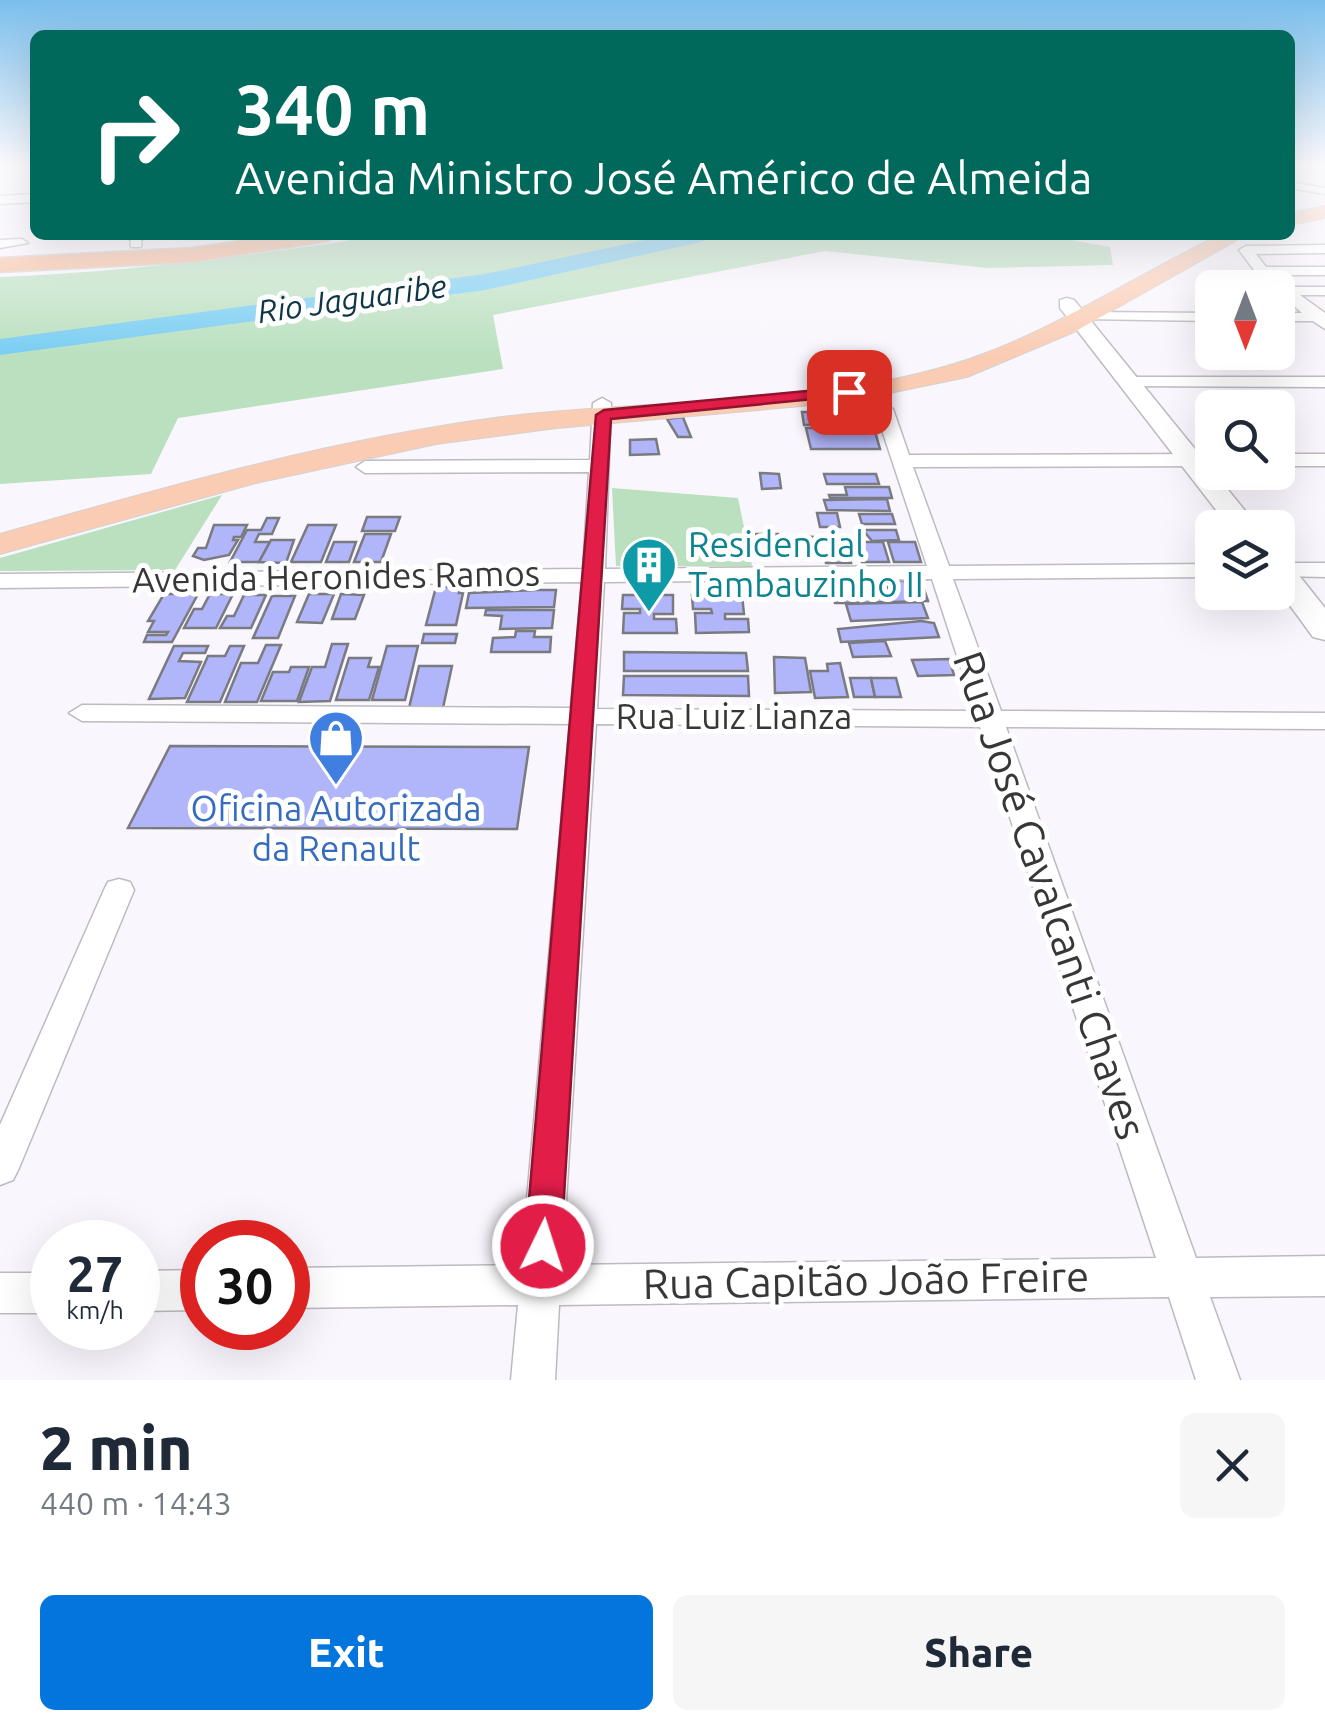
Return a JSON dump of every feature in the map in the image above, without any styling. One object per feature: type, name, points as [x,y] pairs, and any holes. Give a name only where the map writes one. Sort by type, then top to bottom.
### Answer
[{"type":"highway","points":[[0,263],[200,250],[268,240]]},
{"type":"highway","points":[[0,263],[192,255],[294,240]]},
{"type":"main road","points":[[0,528],[311,444],[430,422],[849,392],[957,371],[1026,346],[1190,240]]},
{"type":"main road","points":[[0,544],[261,470],[348,451],[914,364],[1078,313],[1226,240]]},
{"type":"main road","points":[[1078,313],[1131,382],[1195,452]]},
{"type":"main road","points":[[996,340],[1012,339],[1026,346]]},
{"type":"main road","points":[[1295,592],[1325,630]]},
{"type":"street","points":[[0,244],[22,243]]},
{"type":"street","points":[[1261,270],[1248,249],[1325,249]]},
{"type":"street","points":[[1295,271],[1325,271]]},
{"type":"street","points":[[1295,291],[1325,290]]},
{"type":"street","points":[[1295,299],[1322,319]]},
{"type":"street","points":[[1078,313],[1195,316]]},
{"type":"street","points":[[1295,318],[1322,319]]},
{"type":"street","points":[[1131,382],[1325,382]]},
{"type":"street","points":[[533,1380],[584,716],[603,409]]},
{"type":"street","name":"Rua José Cavalcanti Chaves","points":[[884,409],[1218,1380]]},
{"type":"street","points":[[902,461],[1195,460]]},
{"type":"street","points":[[1295,460],[1325,460]]},
{"type":"street","points":[[365,466],[599,466]]},
{"type":"street","name":"Avenida Heronides Ramos","points":[[0,581],[1195,570]]},
{"type":"street","points":[[1295,570],[1325,570]]},
{"type":"street","name":"Rua Luiz Lianza","points":[[82,713],[1325,721]]},
{"type":"street","points":[[0,1168],[12,1117],[119,890]]},
{"type":"street","name":"Rua Capitão João Freire","points":[[310,1288],[1325,1276]]},
{"type":"street","points":[[0,1294],[30,1293]]},
{"type":"green space","points":[[351,240],[1071,240],[1110,247],[1113,265],[988,268],[825,251],[493,315],[503,369],[178,418],[151,474],[0,484],[0,277],[193,262]]},
{"type":"green space","points":[[612,488],[738,498],[752,566],[616,566]]},
{"type":"green space","points":[[222,495],[175,570],[0,571],[0,558]]},
{"type":"building","points":[[802,412],[874,412],[878,424],[804,425]]},
{"type":"building","points":[[683,417],[691,437],[678,437],[667,419]]},
{"type":"building","points":[[806,428],[874,428],[880,449],[811,449]]},
{"type":"building","points":[[656,439],[659,454],[630,455],[630,440]]},
{"type":"building","points":[[760,473],[779,474],[781,488],[762,489]]},
{"type":"building","points":[[824,474],[876,474],[879,484],[827,484]]},
{"type":"building","points":[[845,487],[889,487],[892,498],[830,498],[829,495],[847,495]]},
{"type":"building","points":[[887,499],[890,511],[827,510],[824,500]]},
{"type":"building","points":[[817,513],[837,513],[840,527],[820,527]]},
{"type":"building","points":[[859,514],[892,514],[895,524],[862,524]]},
{"type":"building","points":[[367,517],[400,517],[395,531],[362,531]]},
{"type":"building","points":[[267,518],[279,518],[272,534],[259,534],[255,542],[270,542],[259,562],[230,562],[247,530],[261,530]]},
{"type":"building","points":[[214,525],[247,525],[241,537],[234,537],[238,540],[229,555],[204,560],[193,556],[198,548],[206,548]]},
{"type":"building","points":[[308,525],[336,525],[321,562],[291,562]]},
{"type":"building","points":[[863,530],[896,530],[899,540],[872,541]]},
{"type":"building","points":[[365,534],[391,534],[381,562],[354,562]]},
{"type":"building","points":[[756,534],[778,534],[782,557],[759,558]]},
{"type":"building","points":[[801,536],[813,537],[815,551],[822,551],[823,555],[794,557],[792,542],[802,542]]},
{"type":"building","points":[[271,540],[294,540],[286,563],[259,562]]},
{"type":"building","points":[[334,542],[356,542],[349,562],[326,562]]},
{"type":"building","points":[[851,542],[883,542],[889,562],[862,562],[861,558],[854,558]]},
{"type":"building","points":[[888,542],[915,542],[921,562],[894,562]]},
{"type":"building","points":[[824,552],[849,552],[851,563],[826,563]]},
{"type":"building","points":[[904,580],[906,586],[923,586],[928,601],[892,602],[885,581]]},
{"type":"building","points":[[436,587],[460,587],[459,593],[463,593],[456,625],[426,625]]},
{"type":"building","points":[[832,589],[855,589],[859,603],[835,603]]},
{"type":"building","points":[[860,589],[883,589],[887,602],[864,603]]},
{"type":"building","points":[[556,590],[554,607],[466,608],[469,593]]},
{"type":"building","points":[[164,594],[198,594],[172,642],[144,642],[147,635],[168,632],[148,632],[154,621],[148,621]]},
{"type":"building","points":[[210,594],[233,594],[216,628],[184,628],[194,609],[202,609]]},
{"type":"building","points":[[309,594],[334,594],[322,623],[297,622]]},
{"type":"building","points":[[341,594],[364,595],[355,619],[332,619]]},
{"type":"building","points":[[244,595],[266,595],[251,628],[220,628],[227,616],[234,616]]},
{"type":"building","name":"Residencial Tambauzinho II","points":[[623,595],[673,595],[673,614],[654,614],[654,619],[676,619],[677,633],[623,633],[624,613],[640,613],[640,609],[622,609]]},
{"type":"building","points":[[692,595],[742,595],[744,614],[725,614],[725,619],[748,619],[749,632],[696,633],[695,613],[712,613],[711,609],[693,609]]},
{"type":"building","points":[[272,596],[295,596],[278,638],[253,638]]},
{"type":"building","points":[[922,602],[928,618],[851,621],[846,604]]},
{"type":"building","points":[[486,610],[554,610],[552,628],[500,629],[502,616],[485,615]]},
{"type":"building","points":[[934,623],[939,637],[841,642],[838,629]]},
{"type":"building","points":[[516,631],[535,631],[534,637],[551,637],[550,652],[491,652],[493,638],[515,637]]},
{"type":"building","points":[[424,634],[457,634],[455,643],[422,643]]},
{"type":"building","points":[[885,641],[891,656],[853,657],[849,643]]},
{"type":"building","points":[[332,644],[348,644],[330,701],[299,702],[312,667],[325,667]]},
{"type":"building","points":[[266,645],[281,645],[257,702],[225,702],[241,663],[258,663]]},
{"type":"building","points":[[174,646],[208,646],[205,653],[183,653],[179,661],[201,662],[185,698],[149,699]]},
{"type":"building","points":[[230,646],[244,646],[220,702],[187,702],[208,656],[225,656]]},
{"type":"building","points":[[387,646],[418,646],[405,700],[372,700]]},
{"type":"building","points":[[624,652],[746,653],[748,671],[624,671]]},
{"type":"building","points":[[774,657],[805,658],[811,692],[775,693]]},
{"type":"building","points":[[349,658],[371,658],[368,667],[379,667],[369,700],[336,700]]},
{"type":"building","points":[[949,659],[954,675],[918,676],[912,660]]},
{"type":"building","points":[[840,663],[848,697],[815,698],[810,671],[828,671],[827,664]]},
{"type":"building","points":[[419,666],[452,666],[443,708],[409,708]]},
{"type":"building","points":[[291,667],[309,667],[297,701],[261,701],[273,672],[289,672]]},
{"type":"building","points":[[624,676],[748,676],[749,696],[623,695]]},
{"type":"building","points":[[850,678],[871,678],[875,697],[854,697]]},
{"type":"building","points":[[871,678],[896,678],[901,697],[875,697]]},
{"type":"building","name":"Oficina Autorizada da Renault","points":[[170,746],[529,747],[517,829],[128,828]]},
{"type":"waterway","name":"Rio Jaguaribe","points":[[0,347],[485,282],[678,240]]},
{"type":"place","name":"Residencial Tambauzinho II","points":[[649,614]]},
{"type":"place","name":"Oficina Autorizada da Renault","points":[[336,787]]},
{"type":"route","points":[[543,1246],[604,415],[849,392]]}]
